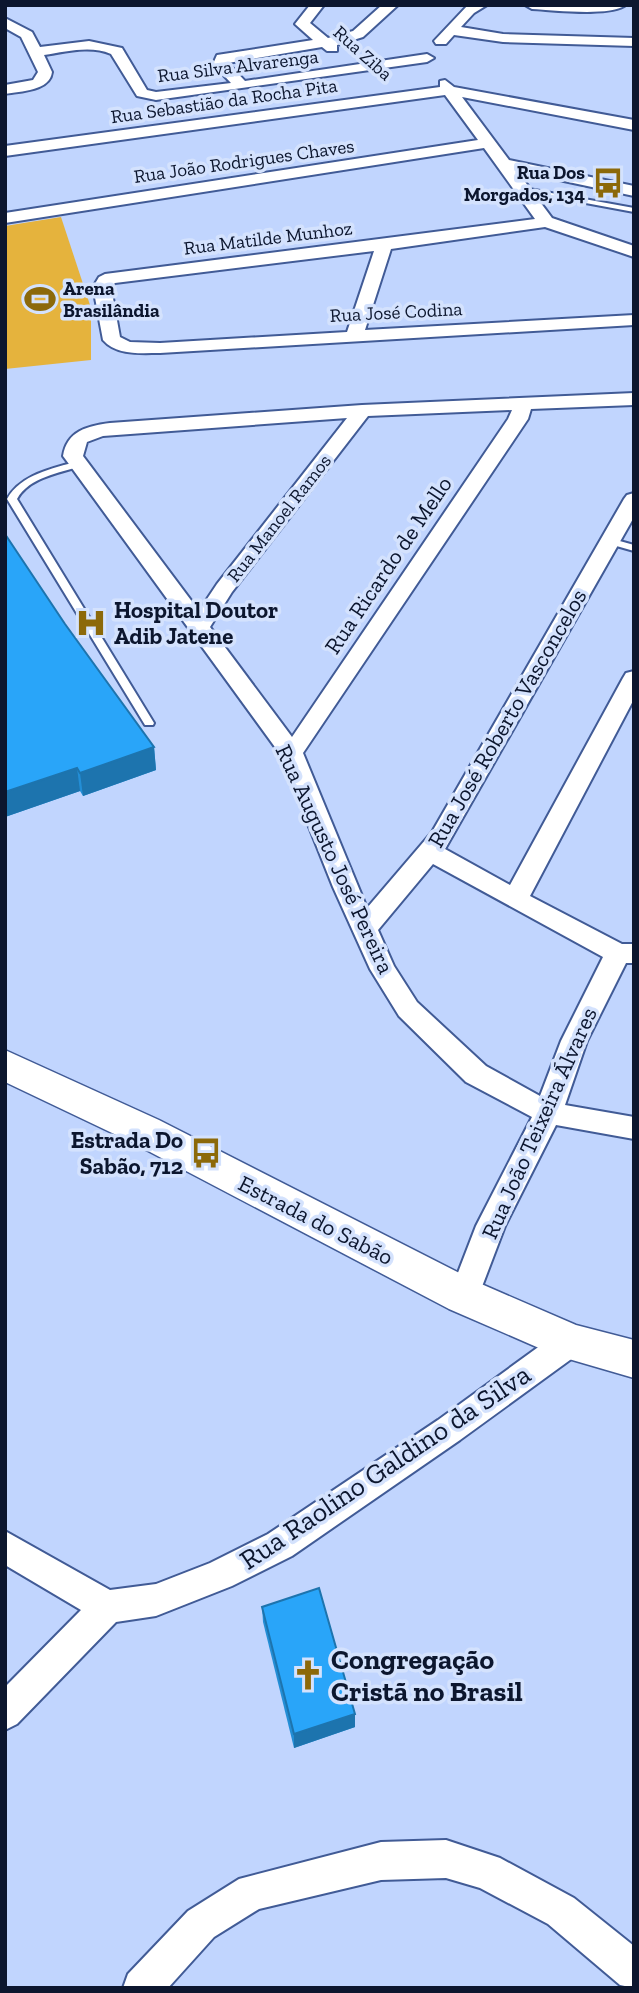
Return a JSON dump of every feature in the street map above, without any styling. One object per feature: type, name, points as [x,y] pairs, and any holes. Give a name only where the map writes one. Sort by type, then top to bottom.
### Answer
[{"type":"street","name":"Rua Ziba","points":[[317,5],[302,24],[369,84]]},
{"type":"street","points":[[242,86],[220,64],[222,58],[327,44],[358,34],[391,5]]},
{"type":"street","points":[[480,5],[469,10],[427,58],[546,222],[634,252]]},
{"type":"street","points":[[532,5],[619,5]]},
{"type":"street","points":[[5,90],[33,85],[45,77],[37,52],[27,35],[6,23]]},
{"type":"street","points":[[450,30],[609,57]]},
{"type":"street","points":[[503,38],[634,42]]},
{"type":"street","name":"Rua Silva Alvarenga","points":[[37,52],[98,46],[112,48],[117,51],[142,93],[151,96],[242,86],[369,84],[427,58]]},
{"type":"street","name":"Rua Sebastião da Rocha Pita","points":[[5,151],[369,84],[449,90]]},
{"type":"street","points":[[449,90],[634,125]]},
{"type":"street","name":"Rua João Rodrigues Chaves","points":[[5,218],[488,143]]},
{"type":"street","points":[[504,164],[634,191]]},
{"type":"street","name":"Rua Matilde Munhoz","points":[[160,348],[127,348],[112,340],[103,296],[105,281],[546,222]]},
{"type":"street","points":[[355,335],[384,245]]},
{"type":"street","name":"Rua José Codina","points":[[160,348],[634,320]]},
{"type":"street","points":[[78,464],[73,456],[75,444],[82,436],[93,431],[362,411],[634,399]]},
{"type":"street","name":"Rua Ricardo de Mello","points":[[291,752],[302,741],[518,419],[524,404]]},
{"type":"street","name":"Rua Manoel Ramos","points":[[199,627],[224,589],[362,411]]},
{"type":"street","name":"Rua Augusto José Pereira","points":[[78,464],[291,752],[345,887],[383,969],[408,1009],[476,1074],[548,1113],[634,1128]]},
{"type":"street","name":"Rua José Roberto Vasconcelos","points":[[365,928],[430,852],[448,826],[634,499]]},
{"type":"street","points":[[516,898],[634,678]]},
{"type":"street","points":[[430,852],[580,935],[626,953]]},
{"type":"street","name":"Rua João Teixeira Álvares","points":[[464,1296],[491,1226],[548,1113],[574,1041],[626,953]]},
{"type":"street","name":"Estrada do Sabão","points":[[5,1065],[145,1130],[464,1296],[570,1342],[634,1359]]},
{"type":"street","name":"Rua Raolino Galdino da Silva","points":[[107,1607],[156,1600],[220,1575],[279,1545],[449,1430],[570,1342]]},
{"type":"street","points":[[5,1547],[107,1607],[5,1712]]},
{"type":"street","points":[[142,1988],[201,1924],[252,1892],[381,1861],[446,1858],[487,1871],[561,1910],[634,1970]]},
{"type":"lane","points":[[521,190],[634,210]]},
{"type":"lane","points":[[78,464],[23,485],[12,499],[149,723]]},
{"type":"lane","points":[[609,541],[634,548]]},
{"type":"shaded area","points":[[61,217],[91,308],[91,360],[5,369],[5,226]]},
{"type":"building","points":[[5,534],[65,624],[154,747],[80,773],[77,768],[5,792]]},
{"type":"building","name":"Congregação Cristã no Brasil","points":[[319,1588],[355,1714],[294,1734],[262,1607]]},
{"type":"place","name":"Rua Dos Morgados, 134","points":[[608,183]]},
{"type":"place","name":"Arena Brasilândia","points":[[40,299]]},
{"type":"place","name":"Hospital Doutor Adib Jatene","points":[[91,623]]},
{"type":"place","name":"Estrada Do Sabão, 712","points":[[206,1153]]},
{"type":"place","name":"Congregação Cristã no Brasil","points":[[308,1675]]}]
